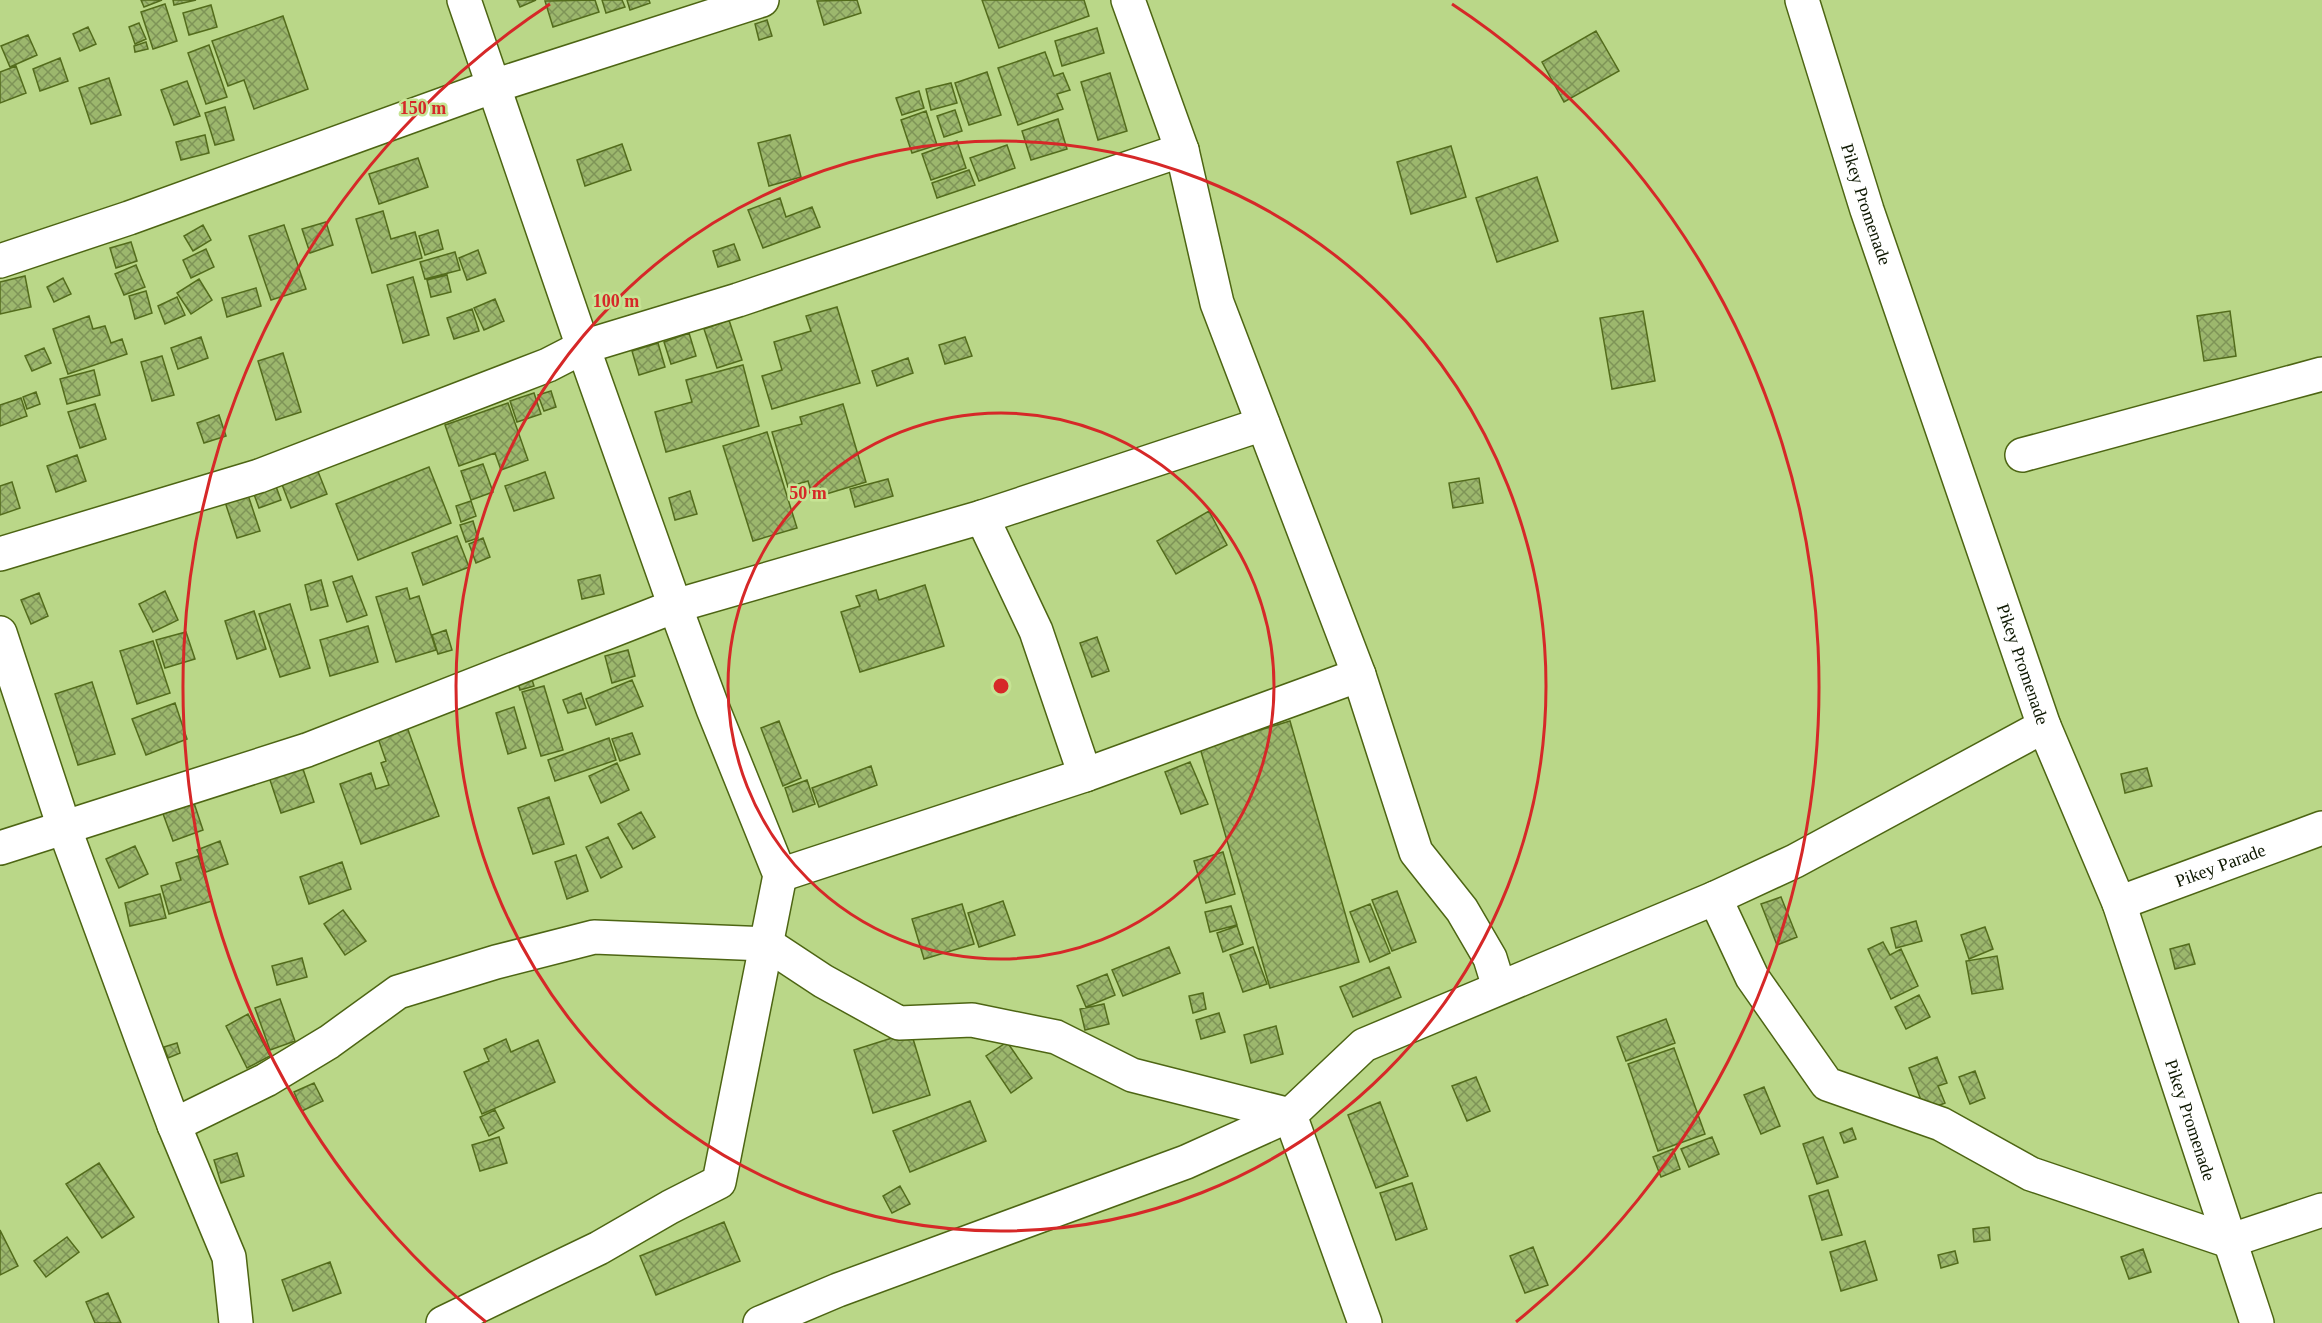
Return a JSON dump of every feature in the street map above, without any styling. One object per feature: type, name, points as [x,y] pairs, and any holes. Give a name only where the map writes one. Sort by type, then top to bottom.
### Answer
[{"type":"street","points":[[443,1323],[599,1248],[719,1182],[780,875],[713,709],[675,606],[464,0]]},
{"type":"street","points":[[0,261],[141,214],[494,86],[762,0]]},
{"type":"street","points":[[1128,0],[1182,150],[1216,303],[1359,675],[1416,852],[1462,910],[1490,958],[1499,987]]},
{"type":"street","name":"Pikey Promenade","points":[[1802,0],[1867,210],[2044,726],[2119,903],[2257,1323]]},
{"type":"street","points":[[0,554],[259,476],[537,369],[583,347],[738,300],[1182,150]]},
{"type":"street","points":[[2022,455],[2322,374]]},
{"type":"street","points":[[0,848],[307,750],[675,606],[982,517],[1263,424]]},
{"type":"street","points":[[982,517],[1036,631],[1085,775]]},
{"type":"street","points":[[0,633],[64,827],[174,1125],[229,1257],[236,1323]]},
{"type":"street","points":[[780,875],[1085,775],[1359,675]]},
{"type":"street","points":[[760,1323],[838,1290],[1186,1161],[1290,1115],[1364,1045],[1715,898],[1795,861],[2044,726]]},
{"type":"street","name":"Pikey Parade","points":[[2119,903],[2322,828]]},
{"type":"street","points":[[1715,898],[1752,977],[1827,1084],[1941,1124],[2031,1174],[2229,1241],[2322,1210]]},
{"type":"street","points":[[174,1125],[266,1080],[329,1042],[398,992],[496,962],[594,937],[767,944],[823,981],[899,1023],[972,1020],[1056,1037],[1132,1075],[1290,1115]]},
{"type":"street","points":[[1290,1115],[1365,1323]]},
{"type":"building","points":[[141,0],[162,0],[144,7]]},
{"type":"building","points":[[173,0],[196,0],[174,5]]},
{"type":"building","points":[[517,0],[536,0],[520,7]]},
{"type":"building","points":[[595,0],[599,12],[553,27],[545,1]]},
{"type":"building","points":[[602,0],[622,0],[625,7],[606,13]]},
{"type":"building","points":[[627,0],[649,0],[650,3],[630,10]]},
{"type":"building","points":[[857,0],[861,13],[824,25],[817,1]]},
{"type":"building","points":[[982,0],[1084,0],[1089,16],[999,48]]},
{"type":"building","points":[[165,4],[177,41],[153,49],[141,12]]},
{"type":"building","points":[[211,5],[217,27],[189,35],[183,13]]},
{"type":"building","points":[[283,16],[308,89],[254,109],[244,80],[228,86],[212,41]]},
{"type":"building","points":[[767,20],[772,36],[759,40],[755,24]]},
{"type":"building","points":[[139,23],[146,39],[135,44],[129,27]]},
{"type":"building","points":[[88,27],[96,44],[80,51],[73,34]]},
{"type":"building","points":[[1097,28],[1104,53],[1062,66],[1055,41]]},
{"type":"building","points":[[1596,31],[1619,71],[1564,102],[1542,62]]},
{"type":"building","points":[[28,35],[37,55],[10,67],[1,46]]},
{"type":"building","points":[[146,42],[148,49],[135,52],[134,46]]},
{"type":"building","points":[[209,45],[227,97],[206,104],[188,53]]},
{"type":"building","points":[[1045,52],[1054,76],[1063,73],[1070,90],[1057,94],[1063,109],[1018,125],[998,68]]},
{"type":"building","points":[[60,58],[68,81],[40,91],[33,69]]},
{"type":"building","points":[[16,66],[26,93],[0,103],[0,72]]},
{"type":"building","points":[[987,72],[1001,115],[969,125],[955,83]]},
{"type":"building","points":[[1110,73],[1127,131],[1098,140],[1081,82]]},
{"type":"building","points":[[109,78],[121,115],[91,124],[79,88]]},
{"type":"building","points":[[187,81],[200,116],[174,125],[161,90]]},
{"type":"building","points":[[951,83],[957,103],[931,110],[926,89]]},
{"type":"building","points":[[919,91],[924,108],[902,115],[896,98]]},
{"type":"building","points":[[225,107],[234,140],[215,145],[205,113]]},
{"type":"building","points":[[955,110],[962,131],[944,137],[937,116]]},
{"type":"building","points":[[926,111],[937,145],[912,153],[901,120]]},
{"type":"building","points":[[1058,119],[1067,149],[1031,160],[1022,131]]},
{"type":"building","points":[[205,135],[209,153],[181,160],[176,142]]},
{"type":"building","points":[[790,135],[801,177],[769,186],[758,143]]},
{"type":"building","points":[[957,141],[966,168],[931,180],[922,154]]},
{"type":"building","points":[[622,144],[631,170],[585,186],[577,160]]},
{"type":"building","points":[[1007,145],[1015,168],[979,181],[970,158]]},
{"type":"building","points":[[1451,146],[1466,197],[1411,214],[1397,162]]},
{"type":"building","points":[[418,158],[428,187],[379,204],[369,174]]},
{"type":"building","points":[[969,170],[975,185],[937,198],[932,183]]},
{"type":"building","points":[[1537,177],[1558,241],[1497,262],[1476,198]]},
{"type":"building","points":[[780,198],[786,217],[812,207],[820,227],[763,248],[748,210]]},
{"type":"building","points":[[383,211],[391,239],[415,232],[422,258],[372,273],[356,219]]},
{"type":"building","points":[[326,222],[333,245],[310,253],[302,229]]},
{"type":"building","points":[[203,225],[211,240],[193,251],[184,236]]},
{"type":"building","points":[[284,225],[306,289],[271,300],[249,236]]},
{"type":"building","points":[[438,230],[443,249],[425,255],[419,236]]},
{"type":"building","points":[[131,242],[137,261],[116,268],[110,248]]},
{"type":"building","points":[[734,244],[740,260],[718,267],[713,251]]},
{"type":"building","points":[[206,249],[214,267],[191,278],[183,260]]},
{"type":"building","points":[[478,250],[486,273],[467,280],[459,258]]},
{"type":"building","points":[[455,252],[460,270],[425,279],[420,262]]},
{"type":"building","points":[[136,265],[145,287],[124,295],[115,274]]},
{"type":"building","points":[[447,275],[451,292],[431,297],[427,280]]},
{"type":"building","points":[[25,276],[31,307],[0,314],[0,282]]},
{"type":"building","points":[[413,277],[429,335],[403,343],[387,285]]},
{"type":"building","points":[[63,278],[71,294],[54,302],[47,287]]},
{"type":"building","points":[[199,279],[212,300],[191,314],[177,293]]},
{"type":"building","points":[[256,288],[261,306],[227,317],[222,298]]},
{"type":"building","points":[[146,291],[152,313],[135,319],[129,296]]},
{"type":"building","points":[[177,297],[185,315],[165,324],[158,306]]},
{"type":"building","points":[[495,299],[504,321],[484,330],[474,308]]},
{"type":"building","points":[[837,307],[860,383],[772,409],[762,376],[782,370],[774,342],[811,331],[806,316]]},
{"type":"building","points":[[472,309],[479,331],[454,339],[447,318]]},
{"type":"building","points":[[1643,311],[1655,381],[1612,389],[1600,318]]},
{"type":"building","points":[[2230,311],[2236,356],[2204,361],[2197,316]]},
{"type":"building","points":[[89,316],[93,329],[105,326],[111,343],[122,339],[127,354],[68,374],[53,329]]},
{"type":"building","points":[[729,320],[742,360],[717,368],[704,329]]},
{"type":"building","points":[[689,333],[696,356],[671,364],[664,342]]},
{"type":"building","points":[[201,337],[208,358],[178,369],[171,348]]},
{"type":"building","points":[[965,337],[972,356],[945,364],[939,345]]},
{"type":"building","points":[[658,343],[665,367],[639,375],[632,351]]},
{"type":"building","points":[[44,348],[51,363],[32,371],[25,356]]},
{"type":"building","points":[[283,353],[301,412],[276,420],[258,361]]},
{"type":"building","points":[[162,356],[174,395],[152,401],[141,362]]},
{"type":"building","points":[[908,358],[913,373],[877,386],[872,371]]},
{"type":"building","points":[[743,365],[759,426],[666,452],[655,412],[692,402],[686,380]]},
{"type":"building","points":[[94,370],[100,395],[67,404],[60,379]]},
{"type":"building","points":[[551,391],[556,407],[544,411],[538,395]]},
{"type":"building","points":[[36,392],[40,404],[27,409],[23,397]]},
{"type":"building","points":[[534,393],[541,414],[517,422],[510,401]]},
{"type":"building","points":[[21,398],[27,416],[0,426],[0,405]]},
{"type":"building","points":[[508,403],[528,460],[501,470],[495,453],[459,466],[445,425]]},
{"type":"building","points":[[95,404],[106,439],[80,448],[68,412]]},
{"type":"building","points":[[843,404],[866,482],[813,498],[808,481],[788,487],[772,432],[802,424],[800,417]]},
{"type":"building","points":[[219,415],[226,436],[204,443],[197,423]]},
{"type":"building","points":[[767,432],[797,528],[753,541],[723,446]]},
{"type":"building","points":[[77,455],[86,481],[56,492],[47,466]]},
{"type":"building","points":[[483,464],[493,492],[471,500],[461,471]]},
{"type":"building","points":[[429,467],[451,523],[358,560],[336,504]]},
{"type":"building","points":[[317,469],[327,494],[291,508],[281,482]]},
{"type":"building","points":[[545,472],[554,498],[514,511],[505,486]]},
{"type":"building","points":[[1479,478],[1483,503],[1453,508],[1449,483]]},
{"type":"building","points":[[888,479],[893,496],[855,507],[850,489]]},
{"type":"building","points":[[274,481],[281,500],[259,508],[252,489]]},
{"type":"building","points":[[12,482],[20,508],[0,515],[0,486]]},
{"type":"building","points":[[690,491],[697,514],[675,520],[669,498]]},
{"type":"building","points":[[247,492],[260,531],[237,538],[224,499]]},
{"type":"building","points":[[471,501],[476,516],[461,522],[456,506]]},
{"type":"building","points":[[1209,511],[1227,545],[1176,574],[1157,541]]},
{"type":"building","points":[[473,521],[478,538],[466,542],[460,525]]},
{"type":"building","points":[[457,536],[469,567],[423,585],[412,553]]},
{"type":"building","points":[[483,538],[490,557],[476,563],[469,544]]},
{"type":"building","points":[[600,575],[604,594],[582,599],[578,580]]},
{"type":"building","points":[[352,576],[367,615],[347,622],[333,582]]},
{"type":"building","points":[[321,580],[328,606],[311,610],[305,585]]},
{"type":"building","points":[[925,585],[944,646],[860,672],[841,612],[860,606],[856,596],[876,590],[879,600]]},
{"type":"building","points":[[407,588],[410,599],[419,596],[436,650],[396,662],[376,597]]},
{"type":"building","points":[[165,591],[178,620],[153,632],[139,604]]},
{"type":"building","points":[[39,593],[48,616],[31,624],[21,600]]},
{"type":"building","points":[[290,604],[310,668],[280,677],[259,614]]},
{"type":"building","points":[[254,611],[266,649],[237,659],[225,621]]},
{"type":"building","points":[[368,626],[378,662],[330,676],[320,640]]},
{"type":"building","points":[[446,630],[452,650],[438,654],[432,635]]},
{"type":"building","points":[[186,632],[195,659],[165,668],[156,640]]},
{"type":"building","points":[[1097,637],[1109,671],[1092,677],[1080,643]]},
{"type":"building","points":[[153,641],[170,693],[137,704],[120,651]]},
{"type":"building","points":[[628,650],[635,676],[612,683],[605,656]]},
{"type":"building","points":[[529,670],[534,686],[520,690],[515,674]]},
{"type":"building","points":[[632,680],[643,706],[596,725],[586,699]]},
{"type":"building","points":[[92,682],[115,754],[78,765],[55,694]]},
{"type":"building","points":[[544,686],[563,750],[541,756],[522,692]]},
{"type":"building","points":[[581,693],[586,708],[568,713],[563,700]]},
{"type":"building","points":[[175,703],[187,739],[146,755],[132,719]]},
{"type":"building","points":[[514,707],[526,748],[508,754],[496,713]]},
{"type":"building","points":[[779,721],[801,778],[783,786],[761,728]]},
{"type":"building","points":[[1290,721],[1359,962],[1270,988],[1200,748]]},
{"type":"building","points":[[407,727],[439,816],[361,844],[340,784],[371,773],[376,789],[389,785],[381,763],[386,761],[378,738]]},
{"type":"building","points":[[632,733],[640,754],[620,761],[612,739]]},
{"type":"building","points":[[609,738],[616,760],[555,781],[548,760]]},
{"type":"building","points":[[1190,762],[1208,804],[1181,814],[1165,772]]},
{"type":"building","points":[[617,763],[629,790],[601,803],[589,776]]},
{"type":"building","points":[[302,766],[314,802],[281,813],[269,777]]},
{"type":"building","points":[[871,766],[877,785],[819,807],[812,788]]},
{"type":"building","points":[[2147,768],[2152,786],[2125,793],[2121,774]]},
{"type":"building","points":[[807,780],[815,804],[793,812],[785,788]]},
{"type":"building","points":[[549,797],[564,844],[533,854],[518,808]]},
{"type":"building","points":[[193,800],[203,830],[173,841],[162,811]]},
{"type":"building","points":[[641,812],[655,837],[633,849],[618,824]]},
{"type":"building","points":[[608,837],[622,867],[601,878],[586,847]]},
{"type":"building","points":[[220,841],[228,864],[206,872],[197,850]]},
{"type":"building","points":[[135,846],[148,874],[119,888],[106,859]]},
{"type":"building","points":[[1223,852],[1235,894],[1206,903],[1194,861]]},
{"type":"building","points":[[576,855],[588,891],[567,899],[555,862]]},
{"type":"building","points":[[198,856],[212,901],[169,914],[161,886],[181,880],[176,863]]},
{"type":"building","points":[[342,862],[351,889],[309,904],[300,877]]},
{"type":"building","points":[[1397,891],[1416,942],[1392,951],[1372,900]]},
{"type":"building","points":[[160,894],[166,918],[130,926],[125,903]]},
{"type":"building","points":[[1781,897],[1797,937],[1777,945],[1761,904]]},
{"type":"building","points":[[1003,901],[1015,935],[979,947],[968,913]]},
{"type":"building","points":[[962,904],[974,944],[924,959],[912,919]]},
{"type":"building","points":[[1370,904],[1390,953],[1370,962],[1350,912]]},
{"type":"building","points":[[1231,906],[1237,925],[1210,932],[1205,912]]},
{"type":"building","points":[[343,910],[366,941],[345,955],[324,924]]},
{"type":"building","points":[[1916,921],[1922,941],[1896,948],[1891,928]]},
{"type":"building","points":[[1237,926],[1243,944],[1223,952],[1217,933]]},
{"type":"building","points":[[1985,927],[1993,949],[1969,959],[1961,935]]},
{"type":"building","points":[[1883,942],[1890,955],[1901,949],[1918,986],[1891,999],[1868,949]]},
{"type":"building","points":[[2189,944],[2195,964],[2175,969],[2170,949]]},
{"type":"building","points":[[1169,947],[1180,973],[1123,996],[1112,970]]},
{"type":"building","points":[[1253,947],[1267,984],[1243,992],[1230,955]]},
{"type":"building","points":[[1997,956],[2003,989],[1972,994],[1966,961]]},
{"type":"building","points":[[302,958],[307,977],[277,985],[272,966]]},
{"type":"building","points":[[1389,967],[1401,997],[1353,1017],[1340,987]]},
{"type":"building","points":[[1107,974],[1115,995],[1086,1007],[1077,986]]},
{"type":"building","points":[[1203,993],[1206,1009],[1193,1013],[1189,996]]},
{"type":"building","points":[[1919,995],[1930,1017],[1906,1029],[1895,1007]]},
{"type":"building","points":[[280,999],[295,1041],[270,1050],[255,1008]]},
{"type":"building","points":[[1104,1004],[1109,1024],[1085,1030],[1080,1009]]},
{"type":"building","points":[[1219,1013],[1225,1032],[1201,1039],[1196,1020]]},
{"type":"building","points":[[248,1014],[270,1056],[247,1068],[226,1026]]},
{"type":"building","points":[[1666,1019],[1675,1043],[1626,1061],[1617,1037]]},
{"type":"building","points":[[1276,1026],[1283,1054],[1251,1063],[1244,1035]]},
{"type":"building","points":[[911,1032],[930,1095],[873,1113],[854,1050]]},
{"type":"building","points":[[506,1039],[511,1052],[538,1040],[555,1082],[482,1114],[464,1072],[489,1061],[484,1049]]},
{"type":"building","points":[[1007,1042],[1032,1078],[1011,1093],[986,1056]]},
{"type":"building","points":[[177,1043],[180,1053],[168,1058],[164,1047]]},
{"type":"building","points":[[1674,1048],[1705,1134],[1658,1151],[1628,1064]]},
{"type":"building","points":[[1937,1057],[1947,1083],[1938,1086],[1945,1103],[1925,1111],[1909,1068]]},
{"type":"building","points":[[1975,1071],[1985,1098],[1970,1104],[1959,1077]]},
{"type":"building","points":[[1476,1077],[1490,1111],[1467,1121],[1452,1086]]},
{"type":"building","points":[[314,1083],[323,1101],[302,1111],[294,1092]]},
{"type":"building","points":[[1764,1087],[1780,1126],[1761,1134],[1744,1095]]},
{"type":"building","points":[[970,1101],[986,1141],[910,1172],[893,1131]]},
{"type":"building","points":[[1380,1102],[1408,1176],[1376,1188],[1348,1115]]},
{"type":"building","points":[[495,1110],[504,1128],[489,1136],[480,1117]]},
{"type":"building","points":[[1852,1128],[1856,1139],[1844,1143],[1840,1133]]},
{"type":"building","points":[[499,1137],[507,1163],[480,1171],[472,1145]]},
{"type":"building","points":[[1712,1137],[1719,1154],[1689,1167],[1681,1149]]},
{"type":"building","points":[[1823,1137],[1838,1177],[1817,1184],[1803,1144]]},
{"type":"building","points":[[1673,1149],[1680,1169],[1661,1177],[1653,1157]]},
{"type":"building","points":[[237,1153],[244,1176],[221,1183],[214,1160]]},
{"type":"building","points":[[99,1163],[134,1217],[102,1238],[66,1184]]},
{"type":"building","points":[[1412,1183],[1427,1229],[1396,1240],[1380,1193]]},
{"type":"building","points":[[900,1186],[910,1204],[892,1213],[883,1196]]},
{"type":"building","points":[[1828,1190],[1842,1235],[1822,1240],[1809,1196]]},
{"type":"building","points":[[724,1222],[740,1261],[656,1295],[640,1256]]},
{"type":"building","points":[[1989,1227],[1990,1240],[1974,1242],[1973,1229]]},
{"type":"building","points":[[0,1230],[18,1266],[0,1275]]},
{"type":"building","points":[[67,1237],[79,1252],[46,1277],[34,1261]]},
{"type":"building","points":[[1865,1241],[1877,1280],[1841,1291],[1830,1252]]},
{"type":"building","points":[[1533,1247],[1548,1285],[1525,1293],[1510,1256]]},
{"type":"building","points":[[2143,1249],[2151,1272],[2129,1279],[2121,1257]]},
{"type":"building","points":[[1955,1251],[1958,1263],[1941,1268],[1938,1255]]},
{"type":"building","points":[[330,1262],[341,1293],[293,1311],[282,1280]]},
{"type":"building","points":[[108,1293],[121,1323],[95,1323],[86,1302]]}]
